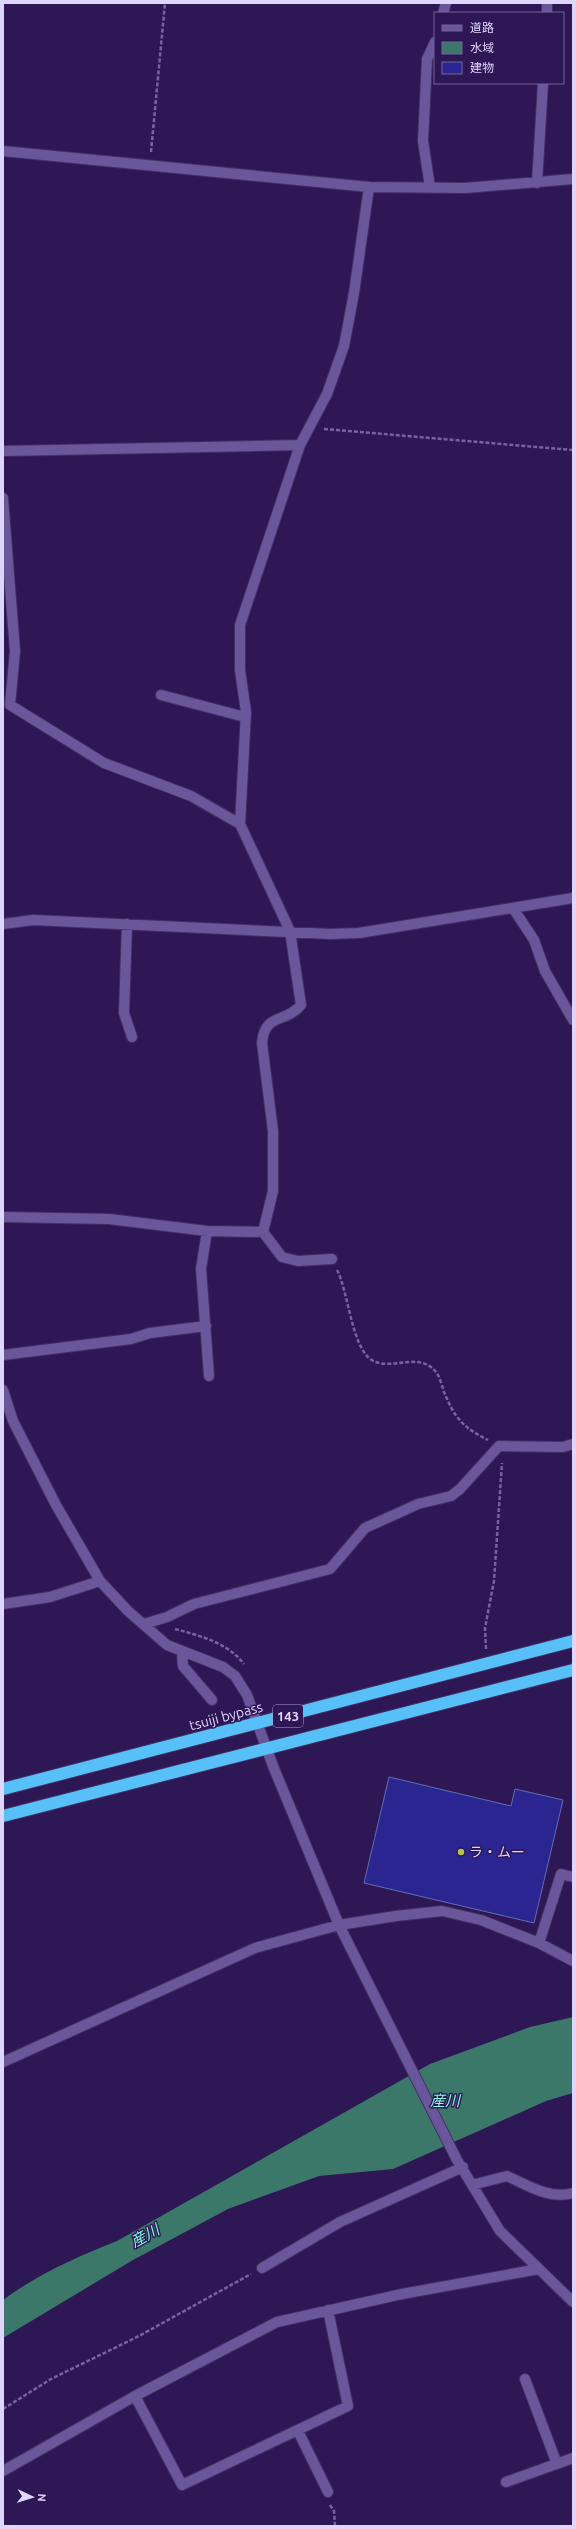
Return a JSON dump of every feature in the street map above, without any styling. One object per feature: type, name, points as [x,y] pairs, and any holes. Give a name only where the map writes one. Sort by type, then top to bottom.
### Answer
[{"type":"highway","name":"tsuiji bypass","points":[[3,1790],[573,1641]]},
{"type":"highway","name":"143","points":[[3,1816],[267,1750],[573,1670]]},
{"type":"street","points":[[430,187],[423,141],[427,59],[434,44]]},
{"type":"street","points":[[537,183],[543,84]]},
{"type":"street","points":[[3,151],[370,187],[465,188],[573,179]]},
{"type":"street","points":[[263,1232],[273,1191],[273,1131],[262,1043],[263,1030],[267,1024],[296,1011],[301,1005],[290,931],[240,824],[245,717],[240,670],[240,625],[300,445],[327,394],[344,346],[354,293],[370,187]]},
{"type":"street","points":[[3,451],[300,445]]},
{"type":"street","points":[[3,498],[15,652],[10,705],[104,763],[190,796],[240,824]]},
{"type":"street","points":[[161,695],[245,717]]},
{"type":"street","points":[[3,924],[33,920],[358,933],[573,898]]},
{"type":"street","points":[[513,908],[534,940],[545,971],[573,1020]]},
{"type":"street","points":[[127,924],[124,1013],[132,1037]]},
{"type":"street","points":[[3,1217],[109,1219],[207,1231],[263,1232]]},
{"type":"street","points":[[207,1231],[201,1269],[210,1376]]},
{"type":"street","points":[[263,1232],[282,1257],[298,1261],[332,1259]]},
{"type":"street","points":[[3,1355],[131,1339],[150,1333],[206,1326]]},
{"type":"street","points":[[3,1390],[13,1421],[49,1491],[100,1580],[128,1610],[167,1645],[182,1653],[202,1658],[235,1676],[247,1695],[267,1750],[339,1925],[411,2072],[460,2164],[500,2231],[573,2302]]},
{"type":"street","points":[[144,1624],[167,1617],[194,1604],[330,1569],[365,1528],[418,1504],[451,1496],[460,1489],[499,1446],[562,1447],[573,1444]]},
{"type":"street","points":[[3,1604],[50,1598],[100,1580]]},
{"type":"street","points":[[182,1653],[183,1666],[212,1700]]},
{"type":"street","points":[[539,1942],[561,1874],[573,1877]]},
{"type":"street","points":[[3,2062],[255,1948],[339,1925],[396,1916],[442,1911],[481,1920],[539,1942],[573,1962]]},
{"type":"street","points":[[262,2268],[340,2222],[460,2164]]},
{"type":"street","points":[[472,2185],[507,2176],[541,2192],[563,2196],[573,2193]]},
{"type":"street","points":[[3,2471],[135,2396],[277,2322],[402,2294],[540,2269]]},
{"type":"street","points":[[135,2396],[182,2486],[348,2406],[328,2310]]},
{"type":"street","points":[[525,2380],[557,2464]]},
{"type":"street","points":[[298,2431],[328,2492]]},
{"type":"street","points":[[506,2482],[573,2458]]},
{"type":"path","points":[[150,166],[165,3]]},
{"type":"path","points":[[308,428],[573,450]]},
{"type":"path","points":[[332,1259],[339,1274],[355,1331],[367,1356],[376,1363],[384,1365],[405,1361],[429,1366],[436,1373],[452,1411],[460,1423],[499,1446],[502,1459],[494,1581],[485,1628],[486,1648],[490,1662]]},
{"type":"path","points":[[167,1627],[222,1645],[233,1652],[246,1668]]},
{"type":"path","points":[[3,2409],[51,2379],[139,2336],[262,2268]]},
{"type":"path","points":[[328,2492],[335,2526]]},
{"type":"water","name":"産川","points":[[573,2017],[573,2093],[546,2101],[393,2169],[319,2176],[228,2209],[133,2260],[3,2338],[3,2300],[44,2274],[117,2241],[430,2064],[530,2027]]},
{"type":"building","name":"ラ・ムー","points":[[389,1777],[511,1806],[515,1789],[563,1800],[534,1923],[364,1883]]},
{"type":"place","name":"ラ・ムー","points":[[461,1852]]}]
